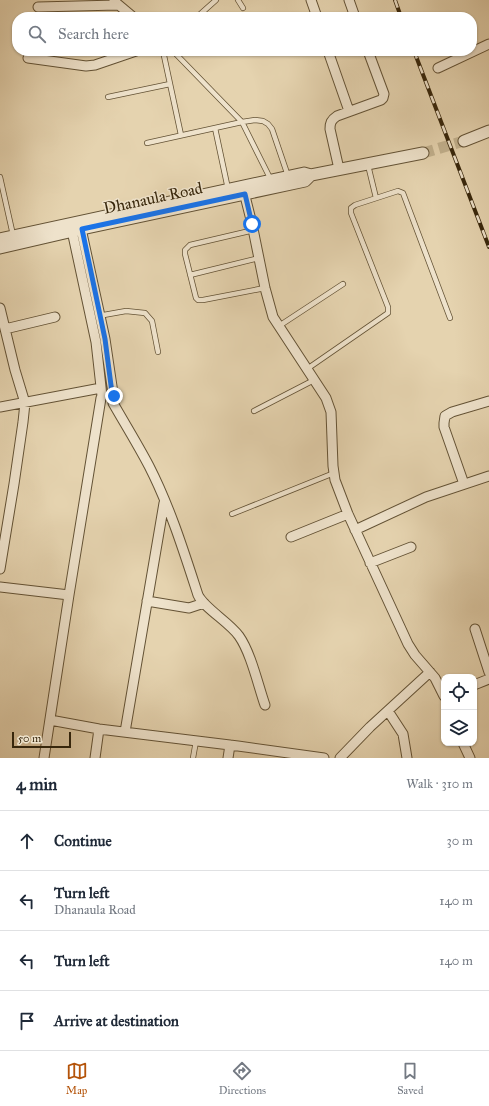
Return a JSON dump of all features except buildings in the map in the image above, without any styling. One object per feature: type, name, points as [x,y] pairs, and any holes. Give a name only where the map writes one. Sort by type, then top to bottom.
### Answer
[{"type":"street","points":[[311,0],[315,12]]},
{"type":"street","points":[[349,0],[353,12]]},
{"type":"street","points":[[38,7],[115,2],[127,12]]},
{"type":"street","points":[[477,50],[489,44]]},
{"type":"street","points":[[28,58],[86,66],[95,65],[121,56]]},
{"type":"street","points":[[330,56],[349,111]]},
{"type":"street","points":[[339,169],[330,129],[332,119],[383,98],[384,94],[370,56]]},
{"type":"street","points":[[438,68],[464,56]]},
{"type":"street","points":[[464,141],[489,131]]},
{"type":"street","name":"Dhanaula Road","points":[[0,248],[76,226],[228,190],[244,190],[271,180],[288,176],[304,173],[311,175],[423,153]]},
{"type":"street","name":"Dhanaula Road","points":[[0,239],[13,235],[76,226],[244,190],[306,181],[311,175]]},
{"type":"street","points":[[244,190],[254,230],[265,288],[274,317],[326,398],[331,412],[334,473],[348,514],[408,644],[435,678],[441,690]]},
{"type":"street","points":[[76,226],[100,315],[105,339],[113,398],[150,467],[178,534],[198,595],[204,603],[239,636],[248,654],[265,705]]},
{"type":"street","points":[[76,226],[96,342],[102,401],[106,404],[113,398]]},
{"type":"street","points":[[0,308],[9,348],[25,403],[0,569]]},
{"type":"street","points":[[5,330],[55,317]]},
{"type":"street","points":[[0,350],[9,348]]},
{"type":"street","points":[[0,407],[101,394]]},
{"type":"street","points":[[44,758],[101,394]]},
{"type":"street","points":[[464,484],[444,427],[445,416],[452,412],[489,401]]},
{"type":"street","points":[[355,530],[426,497],[464,484],[488,478]]},
{"type":"street","points":[[125,732],[164,502]]},
{"type":"street","points":[[291,537],[348,514]]},
{"type":"street","points":[[370,563],[411,547]]},
{"type":"street","points":[[0,587],[69,595]]},
{"type":"street","points":[[147,601],[189,608],[204,603]]},
{"type":"street","points":[[475,629],[489,672]]},
{"type":"street","points":[[340,758],[430,672]]},
{"type":"street","points":[[477,684],[489,679]]},
{"type":"street","points":[[388,711],[403,734],[407,758]]},
{"type":"street","points":[[50,720],[99,729],[324,758]]},
{"type":"street","points":[[95,758],[99,729]]},
{"type":"street","points":[[228,758],[230,745]]},
{"type":"street","points":[[465,746],[470,758]]},
{"type":"lane","points":[[203,12],[216,0]]},
{"type":"lane","points":[[238,0],[243,8]]},
{"type":"lane","points":[[164,56],[181,135]]},
{"type":"lane","points":[[178,56],[242,122],[271,180]]},
{"type":"lane","points":[[108,98],[170,84]]},
{"type":"lane","points":[[147,143],[242,122],[262,121],[268,124],[272,129],[288,176]]},
{"type":"lane","points":[[215,128],[228,190]]},
{"type":"lane","points":[[368,164],[376,198]]},
{"type":"lane","points":[[0,177],[13,235]]},
{"type":"lane","points":[[307,369],[388,313],[388,307],[351,211],[351,208],[355,205],[398,191],[405,196],[450,318]]},
{"type":"lane","points":[[254,230],[187,247],[184,254],[196,298],[198,300],[265,288]]},
{"type":"lane","points":[[190,275],[259,258]]},
{"type":"lane","points":[[279,326],[343,284]]},
{"type":"lane","points":[[91,317],[126,311],[145,313],[152,321],[158,352]]},
{"type":"lane","points":[[254,411],[314,380]]},
{"type":"lane","points":[[232,514],[334,473]]},
{"type":"lane","points":[[194,758],[196,741]]},
{"type":"tunnel","points":[[423,153],[464,141]]},
{"type":"railway","points":[[395,0],[399,12]]},
{"type":"railway","points":[[416,56],[489,247]]},
{"type":"route","points":[[114,396],[112,393],[105,339],[82,229],[245,194],[252,224]]}]
